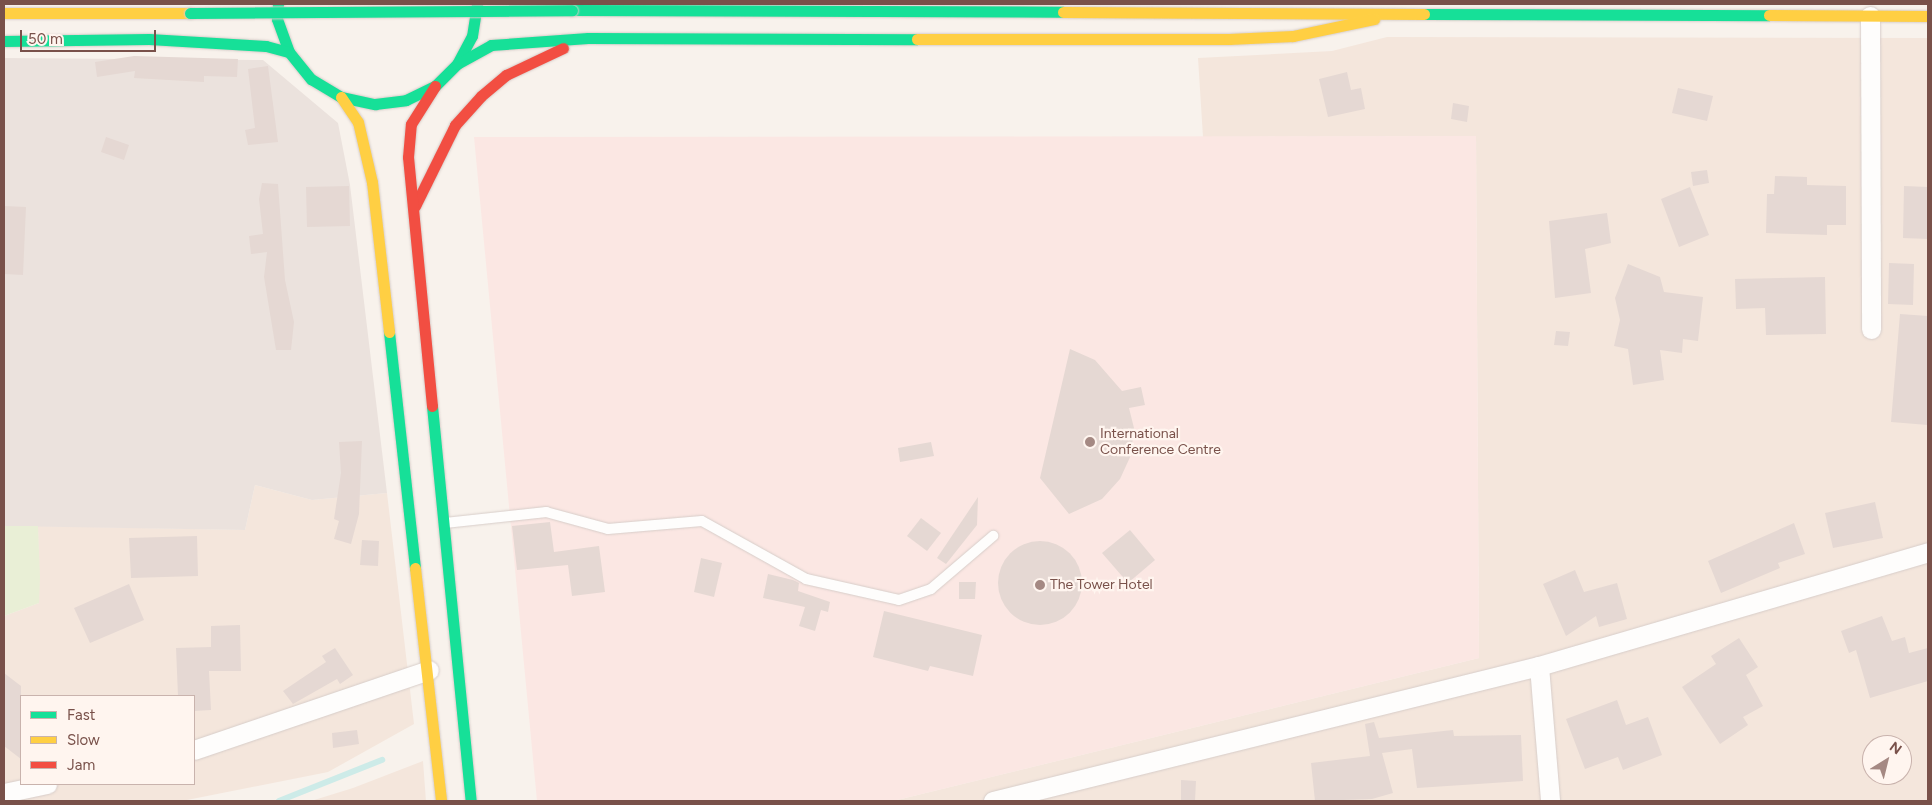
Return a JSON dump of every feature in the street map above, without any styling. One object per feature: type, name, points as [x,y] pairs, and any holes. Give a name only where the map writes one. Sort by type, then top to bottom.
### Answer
[{"type":"main road","points":[[278,4],[278,19],[289,52],[311,79],[341,97],[375,104],[406,100],[434,86]]},
{"type":"main road","points":[[457,64],[472,36],[477,4]]},
{"type":"main road","points":[[4,13],[572,10],[1928,16]]},
{"type":"main road","points":[[472,801],[408,157],[411,124],[434,86],[457,64],[491,45],[588,38],[1229,39],[1293,36],[1394,14]]},
{"type":"main road","points":[[414,209],[437,155],[455,125],[481,96],[506,75],[536,58],[588,38]]},
{"type":"main road","points":[[4,41],[149,39],[266,46],[289,52]]},
{"type":"main road","points":[[341,97],[358,122],[372,182],[429,670],[441,801]]},
{"type":"street","points":[[1870,16],[1870,329]]},
{"type":"street","points":[[994,801],[1539,666],[1928,552]]},
{"type":"street","points":[[1539,666],[1550,801]]},
{"type":"street","points":[[195,750],[429,670]]},
{"type":"street","points":[[4,793],[42,785]]},
{"type":"lane","points":[[444,523],[546,512],[608,529],[702,520],[806,579],[899,600],[931,589],[993,536]]},
{"type":"shaded area","points":[[1387,37],[1928,38],[1928,801],[893,801],[1479,658],[1476,136],[1203,137],[1198,58],[1332,51]]},
{"type":"shaded area","points":[[4,58],[263,60],[338,123],[350,185],[387,493],[312,500],[255,485],[245,530],[4,526]]},
{"type":"shaded area","points":[[1476,136],[1479,658],[893,801],[537,801],[474,137]]},
{"type":"shaded area","points":[[255,485],[312,500],[387,493],[414,724],[328,772],[182,801],[4,801],[4,616],[39,603],[38,526],[245,530]]},
{"type":"shaded area","points":[[423,761],[426,801],[311,801],[353,788]]},
{"type":"green space","points":[[4,526],[38,526],[40,577],[39,603],[4,616]]},
{"type":"building","points":[[134,56],[238,59],[237,77],[204,76],[204,82],[134,78],[135,71],[97,77],[95,62]]},
{"type":"building","points":[[268,66],[278,142],[248,145],[245,130],[255,128],[248,69]]},
{"type":"building","points":[[1347,72],[1351,90],[1361,88],[1365,109],[1328,117],[1319,79]]},
{"type":"building","points":[[1678,88],[1713,96],[1707,121],[1672,113]]},
{"type":"building","points":[[1453,103],[1469,106],[1467,122],[1451,119]]},
{"type":"building","points":[[106,137],[129,145],[124,160],[101,152]]},
{"type":"building","points":[[1707,170],[1709,183],[1693,186],[1691,172]]},
{"type":"building","points":[[1775,176],[1807,177],[1807,185],[1846,186],[1846,225],[1827,225],[1827,235],[1766,233],[1767,194],[1774,194]]},
{"type":"building","points":[[262,183],[278,184],[285,280],[294,322],[291,350],[276,350],[264,277],[267,252],[251,254],[249,236],[263,234],[259,199]]},
{"type":"building","points":[[349,186],[350,226],[307,227],[306,187]]},
{"type":"building","points":[[1904,186],[1928,187],[1928,239],[1903,238]]},
{"type":"building","points":[[1690,187],[1709,235],[1679,247],[1661,199]]},
{"type":"building","points":[[4,206],[26,207],[23,275],[4,274]]},
{"type":"building","points":[[1607,213],[1611,243],[1585,249],[1591,293],[1555,298],[1549,221]]},
{"type":"building","points":[[1889,263],[1914,264],[1913,305],[1888,304]]},
{"type":"building","points":[[1628,264],[1660,277],[1664,292],[1703,297],[1698,341],[1683,339],[1682,353],[1660,350],[1664,380],[1633,385],[1628,349],[1614,346],[1620,320],[1615,298]]},
{"type":"building","points":[[1825,277],[1826,334],[1766,335],[1765,308],[1736,309],[1735,279]]},
{"type":"building","points":[[1900,314],[1928,316],[1928,425],[1891,422]]},
{"type":"building","points":[[1556,331],[1570,332],[1568,346],[1554,345]]},
{"type":"building","name":"International Conference Centre","points":[[1070,349],[1095,360],[1122,391],[1141,387],[1145,405],[1129,408],[1134,428],[1131,455],[1120,479],[1102,499],[1069,514],[1040,478]]},
{"type":"building","points":[[362,441],[359,514],[351,544],[334,539],[339,521],[334,519],[341,473],[339,442]]},
{"type":"building","points":[[931,442],[934,456],[900,462],[898,448]]},
{"type":"building","points":[[978,497],[977,525],[946,564],[937,558]]},
{"type":"building","points":[[1875,502],[1883,538],[1833,548],[1825,513]]},
{"type":"building","points":[[921,518],[941,533],[927,551],[907,536]]},
{"type":"building","points":[[550,522],[554,552],[599,546],[605,592],[572,596],[568,565],[517,570],[512,526]]},
{"type":"building","points":[[1794,523],[1805,554],[1778,563],[1780,568],[1721,593],[1708,561]]},
{"type":"building","points":[[1130,530],[1155,560],[1128,583],[1102,553]]},
{"type":"building","points":[[197,536],[198,576],[131,578],[129,538]]},
{"type":"building","points":[[362,540],[379,541],[378,566],[360,565]]},
{"type":"building","name":"The Tower Hotel","points":[[1040,541],[1056,544],[1070,553],[1079,567],[1082,583],[1079,599],[1070,613],[1056,622],[1040,625],[1024,622],[1010,613],[1001,599],[998,583],[1001,567],[1010,553],[1024,544]]},
{"type":"building","points":[[701,558],[722,563],[714,597],[694,592]]},
{"type":"building","points":[[1575,570],[1584,592],[1617,583],[1627,619],[1599,627],[1596,616],[1566,636],[1543,584]]},
{"type":"building","points":[[768,574],[793,580],[799,583],[798,591],[830,602],[828,612],[821,610],[815,631],[799,626],[805,607],[763,598]]},
{"type":"building","points":[[959,582],[976,582],[975,599],[959,599]]},
{"type":"building","points":[[129,584],[144,620],[90,643],[74,608]]},
{"type":"building","points":[[884,611],[982,635],[973,676],[930,666],[928,671],[873,657]]},
{"type":"building","points":[[1882,616],[1892,641],[1905,637],[1909,653],[1928,648],[1928,681],[1870,698],[1856,650],[1849,653],[1841,631]]},
{"type":"building","points":[[240,625],[241,671],[209,671],[211,710],[195,711],[195,695],[178,695],[176,648],[211,647],[211,626]]},
{"type":"building","points":[[1739,638],[1758,667],[1746,675],[1763,706],[1743,717],[1748,725],[1720,744],[1682,687],[1716,664],[1711,656]]},
{"type":"building","points":[[335,648],[353,675],[340,684],[337,679],[293,704],[283,691],[326,662],[322,656]]},
{"type":"building","points":[[4,673],[21,686],[20,758],[4,746]]},
{"type":"building","points":[[1617,700],[1626,725],[1648,717],[1662,755],[1623,770],[1618,757],[1585,769],[1566,719]]},
{"type":"building","points":[[1374,722],[1379,738],[1453,730],[1454,736],[1521,735],[1523,781],[1417,788],[1412,749],[1382,753],[1393,793],[1372,799],[1315,801],[1311,763],[1370,756],[1365,724]]},
{"type":"building","points":[[357,730],[359,744],[333,748],[332,733]]},
{"type":"building","points":[[1181,780],[1196,781],[1195,801],[1181,801]]},
{"type":"waterway","points":[[279,801],[382,760]]},
{"type":"traffic: fast","points":[[278,4],[277,19],[289,52],[311,79],[341,97],[375,104],[406,100],[435,86],[457,64],[472,36],[477,4]]},
{"type":"traffic: fast","points":[[572,10],[1063,12]]},
{"type":"traffic: fast","points":[[190,13],[572,10]]},
{"type":"traffic: fast","points":[[1424,14],[1769,15]]},
{"type":"traffic: fast","points":[[457,64],[491,45],[588,38],[917,39]]},
{"type":"traffic: fast","points":[[4,41],[149,39],[266,46],[289,52]]},
{"type":"traffic: fast","points":[[389,332],[415,568]]},
{"type":"traffic: fast","points":[[432,406],[471,801]]},
{"type":"traffic: slow","points":[[1063,12],[1424,14]]},
{"type":"traffic: slow","points":[[4,13],[190,13]]},
{"type":"traffic: slow","points":[[1769,15],[1928,16]]},
{"type":"traffic: slow","points":[[917,39],[1229,39],[1293,36],[1374,19]]},
{"type":"traffic: slow","points":[[341,97],[358,122],[372,182],[389,332]]},
{"type":"traffic: slow","points":[[415,568],[441,801]]},
{"type":"traffic: jam","points":[[415,206],[455,125],[481,96],[506,75],[563,48]]},
{"type":"traffic: jam","points":[[432,406],[408,157],[411,124],[435,86]]},
{"type":"place","name":"International Conference Centre","points":[[1090,442]]},
{"type":"place","name":"The Tower Hotel","points":[[1040,585]]}]
